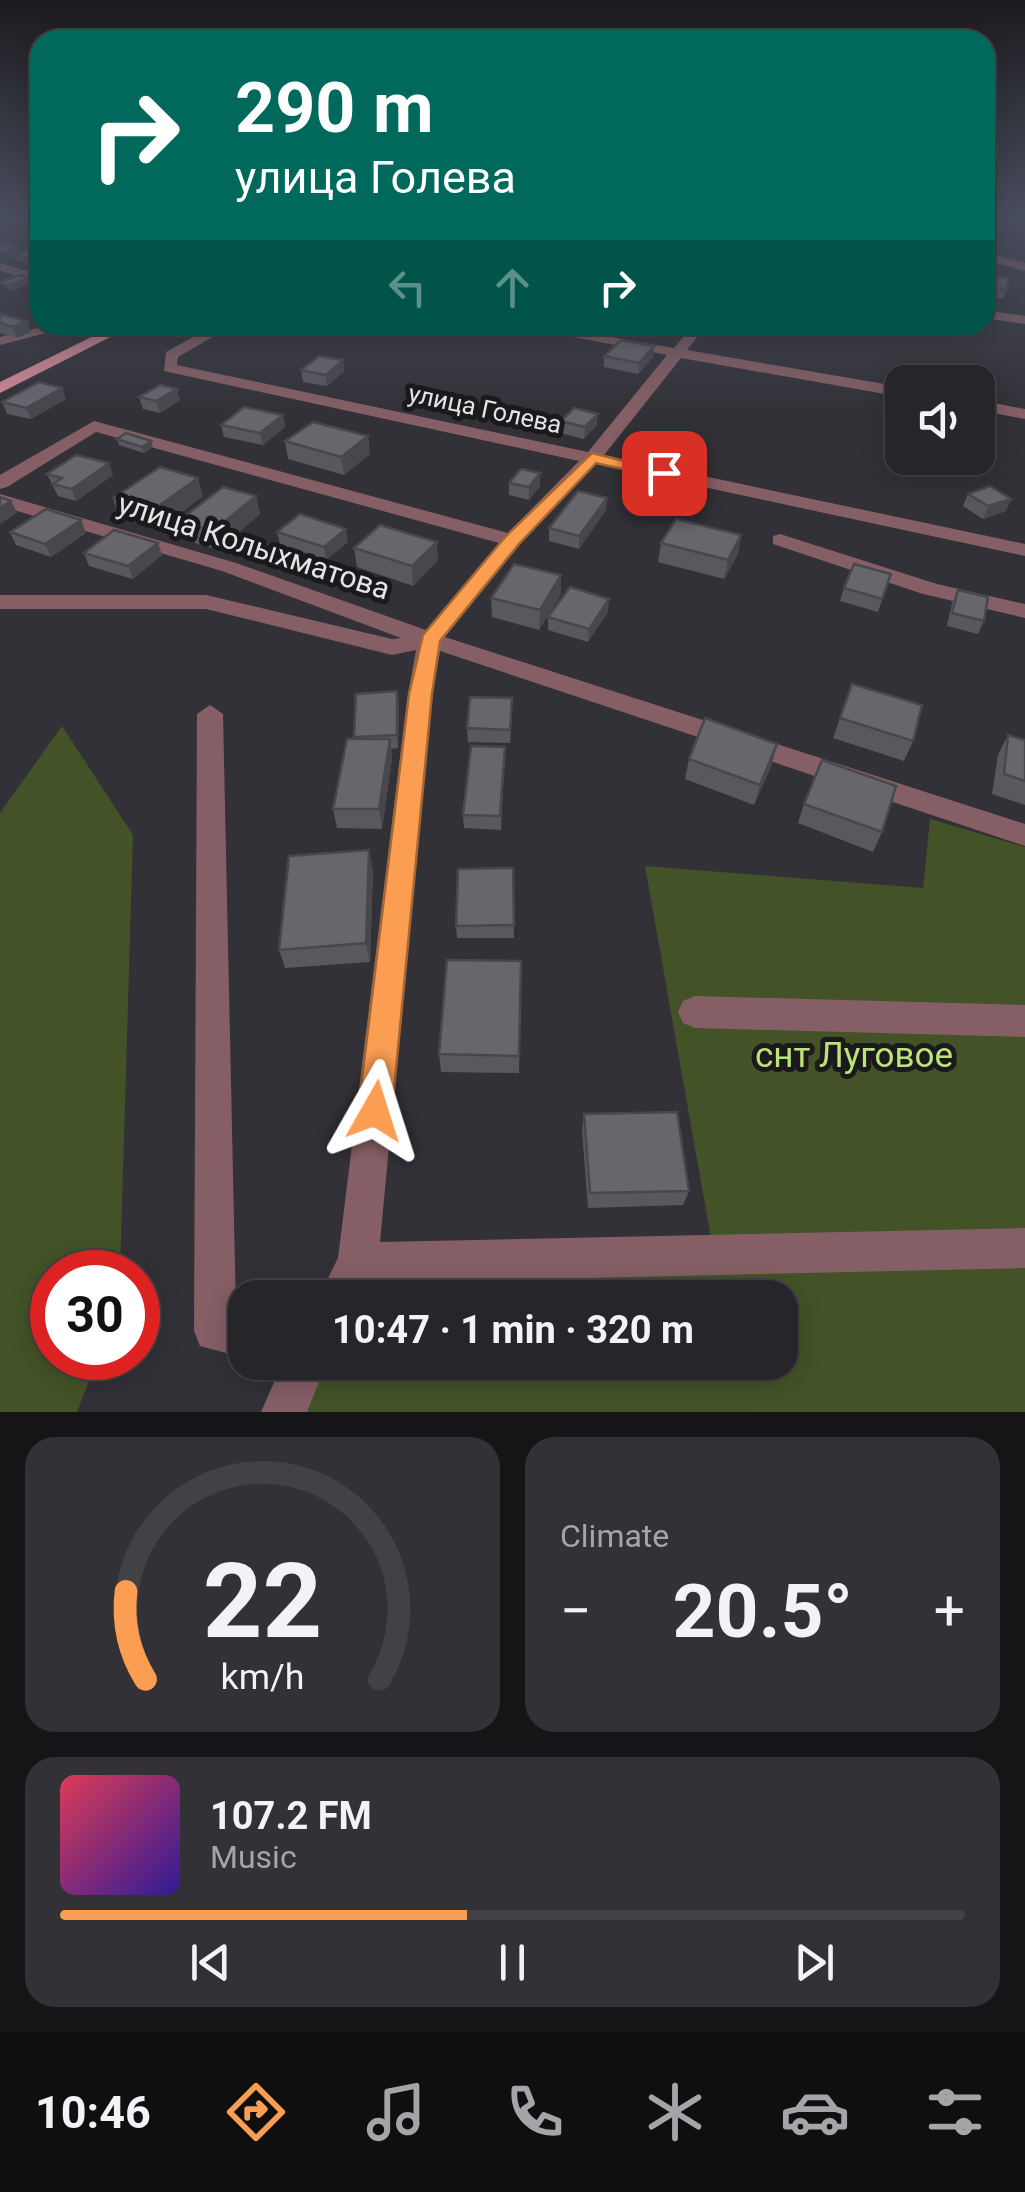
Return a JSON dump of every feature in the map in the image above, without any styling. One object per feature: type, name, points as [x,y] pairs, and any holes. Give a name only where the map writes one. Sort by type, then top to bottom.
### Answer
[{"type":"main road","points":[[0,388],[106,335]]},
{"type":"street","points":[[995,316],[1025,320]]},
{"type":"street","points":[[0,340],[38,335]]},
{"type":"street","points":[[87,335],[98,339]]},
{"type":"street","name":"улица Голева","points":[[208,335],[171,356],[169,368],[1025,550]]},
{"type":"street","points":[[577,335],[885,389]]},
{"type":"street","points":[[692,335],[592,458],[512,540],[430,640],[420,694],[349,1280],[1025,1248]]},
{"type":"street","points":[[0,352],[34,336]]},
{"type":"street","points":[[995,409],[1025,414]]},
{"type":"street","points":[[0,483],[94,426],[512,540]]},
{"type":"street","name":"улица Колыхматова","points":[[0,500],[229,567],[430,640],[1025,835]]},
{"type":"street","points":[[780,540],[931,589],[1025,611]]},
{"type":"street","points":[[206,602],[229,567]]},
{"type":"street","name":"улица Колыхматова","points":[[0,602],[206,602],[392,648],[430,640]]},
{"type":"street","points":[[210,714],[215,1331],[228,1333]]},
{"type":"street","points":[[695,1012],[1025,1021]]},
{"type":"street","points":[[284,1412],[297,1380]]},
{"type":"green space","points":[[62,726],[133,835],[121,1250],[30,1250],[30,1380],[89,1380],[77,1412],[0,1412],[0,813]]},
{"type":"green space","name":"снт Луговое","points":[[930,819],[1025,847],[1025,1412],[264,1412],[278,1380],[798,1380],[798,1280],[454,1280],[717,1272],[645,866],[923,888]]},
{"type":"building","points":[[995,283],[1008,283],[1007,289],[995,288]]},
{"type":"building","points":[[0,314],[27,321],[13,327],[0,323]]},
{"type":"building","points":[[621,340],[654,346],[639,363],[604,356]]},
{"type":"building","points":[[319,356],[343,360],[326,375],[301,370]]},
{"type":"building","points":[[39,382],[62,388],[26,408],[2,402]]},
{"type":"building","points":[[160,385],[177,389],[156,401],[139,397]]},
{"type":"building","points":[[244,407],[283,415],[260,433],[221,425]]},
{"type":"building","points":[[574,408],[598,414],[585,427],[561,421]]},
{"type":"building","points":[[313,422],[368,436],[341,457],[285,441]]},
{"type":"building","points":[[126,433],[151,441],[142,447],[117,439]]},
{"type":"building","points":[[76,455],[109,463],[72,489],[53,484],[62,478],[47,474]]},
{"type":"building","points":[[160,467],[198,478],[153,510],[113,498]]},
{"type":"building","points":[[521,469],[540,473],[529,487],[509,483]]},
{"type":"building","points":[[990,486],[1011,499],[988,506],[968,494]]},
{"type":"building","points":[[223,487],[256,496],[213,531],[190,525],[197,519],[185,516]]},
{"type":"building","points":[[578,491],[607,498],[579,536],[549,528]]},
{"type":"building","points":[[46,509],[81,520],[45,544],[10,532]]},
{"type":"building","points":[[300,514],[346,529],[324,547],[277,532]]},
{"type":"building","points":[[676,519],[741,535],[728,560],[661,543]]},
{"type":"building","points":[[380,525],[437,542],[412,566],[354,548]]},
{"type":"building","points":[[114,530],[158,543],[128,566],[84,553]]},
{"type":"building","points":[[514,564],[561,575],[540,610],[491,598]]},
{"type":"building","points":[[854,564],[891,574],[882,599],[844,588]]},
{"type":"building","points":[[570,587],[609,599],[589,629],[548,617]]},
{"type":"building","points":[[958,590],[988,597],[984,621],[952,613]]},
{"type":"building","points":[[852,684],[922,705],[913,741],[840,718]]},
{"type":"building","points":[[397,691],[397,735],[354,737],[356,694]]},
{"type":"building","points":[[470,697],[512,698],[510,730],[467,728]]},
{"type":"building","points":[[705,718],[777,744],[760,785],[689,759]]},
{"type":"building","points":[[1008,735],[1025,740],[1025,781],[1004,774]]},
{"type":"building","points":[[347,739],[390,739],[379,809],[333,809]]},
{"type":"building","points":[[471,746],[505,747],[500,816],[463,815]]},
{"type":"building","points":[[822,760],[896,786],[882,832],[804,804]]},
{"type":"building","points":[[369,850],[366,943],[279,950],[289,856]]},
{"type":"building","points":[[513,868],[514,925],[456,926],[458,869]]},
{"type":"building","points":[[447,960],[521,961],[519,1056],[439,1054]]},
{"type":"building","points":[[677,1112],[689,1191],[590,1193],[584,1114]]},
{"type":"route","points":[[375,1111],[420,694],[430,640],[512,540],[592,458],[664,473]]}]
